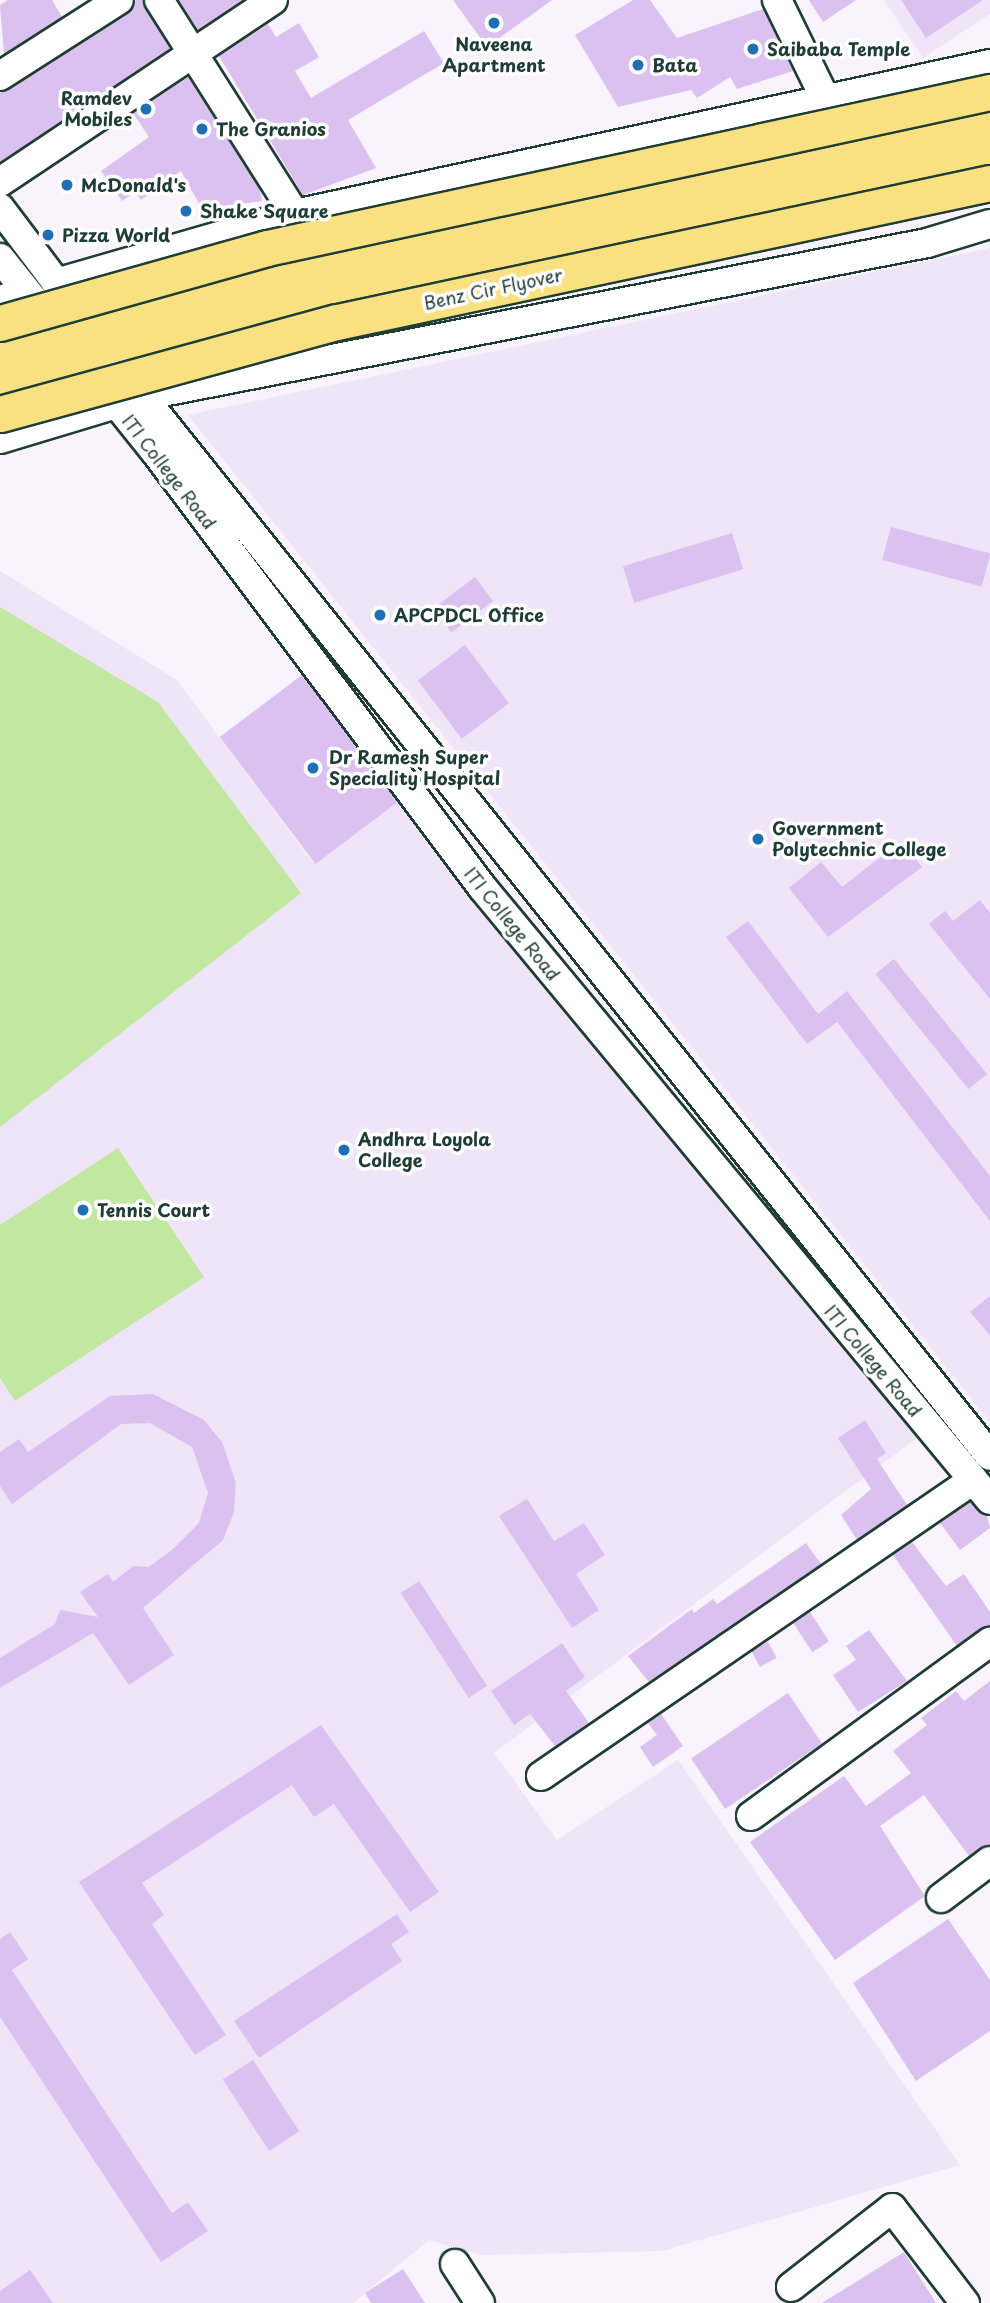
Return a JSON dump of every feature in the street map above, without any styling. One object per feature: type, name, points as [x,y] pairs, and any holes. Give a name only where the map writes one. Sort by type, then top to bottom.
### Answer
[{"type":"main road","points":[[0,323],[267,248],[990,92]]},
{"type":"main road","points":[[0,382],[81,339],[850,147],[990,117]]},
{"type":"main road","points":[[0,348],[81,339],[990,150]]},
{"type":"main road","name":"Benz Cir Flyover","points":[[0,414],[337,322],[990,183]]},
{"type":"street","points":[[0,76],[119,0]]},
{"type":"street","points":[[159,0],[295,214]]},
{"type":"street","points":[[0,182],[273,0]]},
{"type":"street","points":[[776,0],[850,147]]},
{"type":"street","points":[[56,283],[295,214],[990,64]]},
{"type":"street","points":[[0,208],[56,283],[81,339]]},
{"type":"street","points":[[0,439],[142,396],[927,243],[990,224]]},
{"type":"street","points":[[0,258],[12,296],[81,339]]},
{"type":"street","name":"ITI College Road","points":[[81,339],[142,396],[990,1456]]},
{"type":"street","name":"ITI College Road","points":[[81,339],[114,404],[482,887],[981,1490]]},
{"type":"street","points":[[541,1776],[981,1490]]},
{"type":"street","points":[[751,1816],[990,1642]]},
{"type":"street","points":[[941,1898],[990,1861]]},
{"type":"street","points":[[790,2287],[892,2208],[965,2303]]},
{"type":"street","points":[[455,2264],[480,2303]]},
{"type":"shaded area","points":[[884,0],[990,0],[990,14],[923,58]]},
{"type":"shaded area","name":"Government Polytechnic College","points":[[990,248],[990,1422],[188,415]]},
{"type":"shaded area","name":"Andhra Loyola College","points":[[0,571],[177,680],[312,862],[405,796],[917,1438],[494,1753],[557,1840],[678,1760],[960,2165],[662,2251],[480,2255],[429,2240],[353,2303],[0,2303]]},
{"type":"green space","points":[[0,607],[158,702],[301,893],[0,1127]]},
{"type":"green space","points":[[118,1148],[204,1277],[15,1401],[0,1378],[0,1225]]},
{"type":"building","points":[[8,0],[52,0],[62,17],[4,54],[0,5]]},
{"type":"building","points":[[136,0],[142,0],[170,49],[0,162],[0,93],[128,14]]},
{"type":"building","points":[[179,0],[243,0],[198,30]]},
{"type":"building","name":"Naveena Apartment","points":[[453,0],[552,0],[487,47]]},
{"type":"building","points":[[633,0],[650,0],[677,38],[763,9],[793,71],[737,89],[730,77],[697,98],[691,90],[618,107],[575,35]]},
{"type":"building","points":[[809,0],[856,0],[823,22]]},
{"type":"building","points":[[901,0],[983,0],[926,38]]},
{"type":"building","points":[[299,23],[319,57],[295,71],[311,98],[424,31],[444,63],[348,120],[376,168],[303,195],[219,56],[268,24],[276,37]]},
{"type":"building","points":[[188,77],[260,189],[262,201],[202,209],[181,171],[141,200],[135,192],[122,201],[101,171],[149,137],[133,113]]},
{"type":"building","points":[[891,527],[990,554],[982,586],[882,560]]},
{"type":"building","points":[[732,533],[743,569],[634,603],[623,566]]},
{"type":"building","points":[[475,577],[493,601],[452,632],[433,608]]},
{"type":"building","points":[[465,645],[509,703],[462,739],[418,681]]},
{"type":"building","name":"Dr Ramesh Super Speciality Hospital","points":[[302,675],[398,802],[315,864],[220,737]]},
{"type":"building","points":[[901,841],[922,867],[828,937],[789,888],[821,862],[842,887]]},
{"type":"building","points":[[980,900],[990,913],[990,999],[929,924],[945,911],[953,921]]},
{"type":"building","points":[[748,921],[818,1014],[847,991],[990,1176],[990,1221],[837,1022],[807,1044],[726,937]]},
{"type":"building","points":[[894,959],[987,1074],[968,1089],[875,974]]},
{"type":"building","points":[[990,1296],[990,1335],[970,1312]]},
{"type":"building","points":[[153,1394],[204,1420],[222,1442],[236,1483],[234,1512],[223,1540],[143,1608],[174,1655],[129,1685],[93,1633],[0,1688],[0,1658],[55,1624],[60,1610],[98,1617],[80,1592],[108,1574],[113,1582],[133,1566],[149,1567],[173,1549],[199,1523],[208,1493],[192,1447],[150,1423],[121,1424],[12,1504],[0,1486],[0,1452],[19,1439],[28,1452],[110,1396]]},
{"type":"building","points":[[865,1420],[886,1453],[877,1459],[907,1505],[857,1540],[841,1515],[871,1489],[838,1438]]},
{"type":"building","points":[[527,1499],[554,1541],[584,1523],[605,1555],[576,1574],[599,1610],[572,1628],[499,1516]]},
{"type":"building","points":[[970,1502],[987,1516],[990,1528],[960,1550],[940,1523]]},
{"type":"building","points":[[912,1542],[946,1586],[964,1574],[990,1612],[990,1626],[957,1646],[893,1555]]},
{"type":"building","points":[[806,1543],[821,1564],[649,1682],[628,1656],[692,1609],[694,1613],[713,1599],[717,1604]]},
{"type":"building","points":[[419,1581],[487,1686],[469,1698],[401,1593]]},
{"type":"building","points":[[810,1612],[829,1641],[812,1652],[793,1623]]},
{"type":"building","points":[[869,1630],[907,1681],[858,1712],[833,1675],[856,1660],[846,1646]]},
{"type":"building","points":[[768,1642],[777,1658],[760,1667],[751,1651]]},
{"type":"building","points":[[562,1643],[585,1677],[566,1691],[589,1723],[555,1746],[530,1714],[514,1725],[491,1691]]},
{"type":"building","points":[[990,1681],[990,1845],[969,1856],[924,1795],[880,1826],[925,1896],[835,1960],[750,1842],[844,1776],[866,1806],[911,1773],[893,1751],[927,1725],[921,1718],[956,1691],[964,1701]]},
{"type":"building","points":[[788,1693],[822,1744],[725,1809],[691,1758]]},
{"type":"building","points":[[661,1714],[683,1746],[653,1767],[640,1747],[657,1735],[648,1723]]},
{"type":"building","points":[[321,1725],[439,1892],[410,1912],[334,1804],[314,1817],[292,1785],[142,1883],[164,1915],[152,1924],[226,2035],[195,2055],[79,1882]]},
{"type":"building","points":[[397,1914],[409,1932],[391,1944],[402,1961],[259,2058],[234,2021]]},
{"type":"building","points":[[948,1919],[990,1980],[990,2031],[916,2081],[853,1983]]},
{"type":"building","points":[[10,1932],[28,1959],[12,1970],[172,2213],[188,2202],[208,2231],[161,2262],[0,2017],[0,1939]]},
{"type":"building","points":[[253,2060],[299,2131],[269,2151],[223,2080]]},
{"type":"building","points":[[904,2252],[936,2303],[822,2303]]},
{"type":"building","points":[[403,2269],[425,2303],[371,2303],[365,2293]]},
{"type":"building","points":[[30,2270],[53,2303],[0,2303],[0,2291]]},
{"type":"place","name":"Naveena Apartment","points":[[494,23]]},
{"type":"place","name":"Saibaba Temple","points":[[753,49]]},
{"type":"place","name":"Bata","points":[[638,65]]},
{"type":"place","name":"Ramdev Mobiles","points":[[146,109]]},
{"type":"place","name":"The Granios","points":[[202,129]]},
{"type":"place","name":"McDonald's","points":[[67,185]]},
{"type":"place","name":"Shake Square","points":[[186,211]]},
{"type":"place","name":"Pizza World","points":[[48,235]]},
{"type":"place","name":"APCPDCL Office","points":[[380,615]]},
{"type":"place","name":"Dr Ramesh Super Speciality Hospital","points":[[313,768]]},
{"type":"place","name":"Government Polytechnic College","points":[[758,839]]},
{"type":"place","name":"Andhra Loyola College","points":[[344,1150]]},
{"type":"place","name":"Tennis Court","points":[[83,1210]]}]
